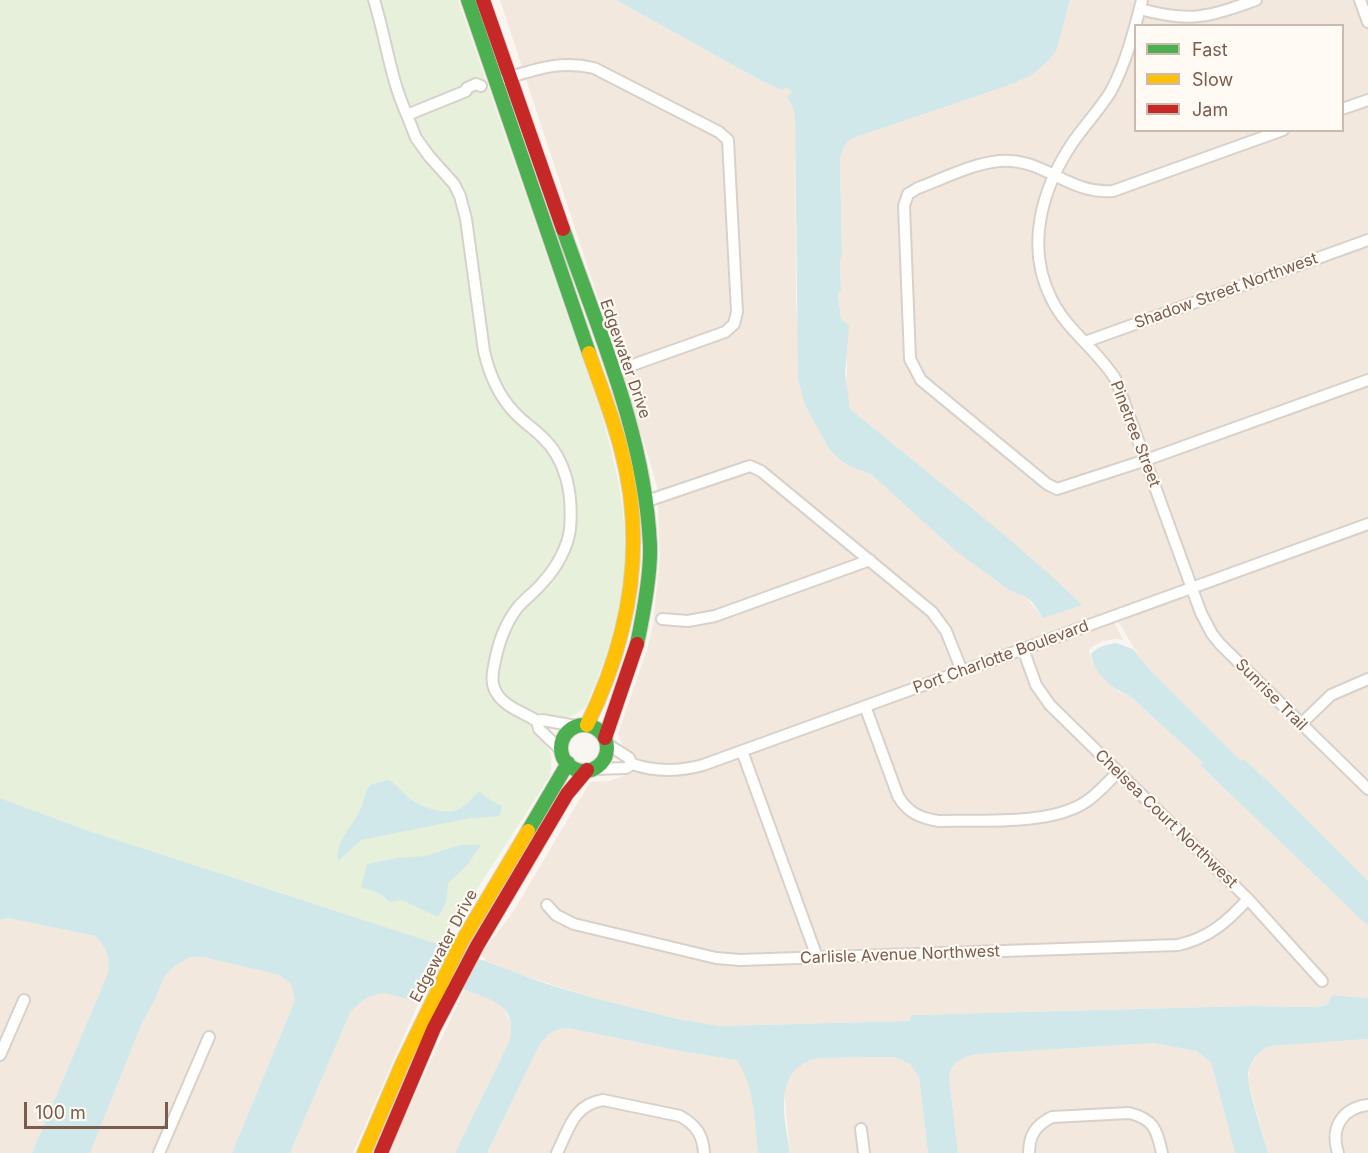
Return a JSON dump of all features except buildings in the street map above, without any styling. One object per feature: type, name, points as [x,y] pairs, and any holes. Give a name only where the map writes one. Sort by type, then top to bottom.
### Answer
[{"type":"street","points":[[363,0],[375,5],[387,46],[396,91],[416,138],[454,184],[460,196],[466,219],[484,351],[489,372],[499,392],[513,411],[543,437],[554,451],[562,465],[570,490],[570,531],[564,549],[543,582],[518,607],[504,629],[492,683],[495,692],[502,700],[537,721],[598,730],[606,741],[602,762],[591,770],[576,769],[539,729],[537,721]]},
{"type":"street","name":"Edgewater Drive","points":[[468,0],[621,448],[629,485],[634,561],[625,630],[598,705],[581,726]]},
{"type":"street","name":"Edgewater Drive","points":[[483,0],[613,372],[633,434],[647,501],[650,547],[644,615],[606,741]]},
{"type":"street","points":[[1141,4],[1174,17],[1198,18],[1256,0]]},
{"type":"street","points":[[1360,0],[1368,22]]},
{"type":"street","name":"Pinetree Street","points":[[1135,24],[1141,4]]},
{"type":"street","name":"Pinetree Street","points":[[1134,29],[1126,57],[1111,91],[1074,141],[1054,176],[1038,227],[1038,248],[1041,268],[1055,307],[1071,329],[1102,360],[1116,380],[1192,588]]},
{"type":"street","points":[[407,115],[466,91],[467,87],[476,84],[482,86],[534,69],[558,64],[594,68],[719,132],[728,140],[737,312],[734,324],[725,332],[613,372]]},
{"type":"street","points":[[1344,108],[1368,100]]},
{"type":"street","points":[[1276,132],[1113,190],[1089,190],[1023,163],[999,161],[918,188],[908,194],[904,206],[910,359],[921,380],[1047,484],[1057,489],[1146,460],[1368,380]]},
{"type":"street","name":"Shadow Street Northwest","points":[[1085,342],[1368,240]]},
{"type":"street","points":[[647,501],[750,466],[760,471],[923,604],[939,621],[951,642],[962,671]]},
{"type":"street","name":"Port Charlotte Boulevard","points":[[591,770],[626,768],[632,764],[656,770],[680,770],[703,765],[1368,525]]},
{"type":"street","points":[[662,619],[687,621],[709,618],[870,560]]},
{"type":"street","name":"Sunrise Trail","points":[[1192,588],[1206,624],[1220,644],[1368,789]]},
{"type":"street","name":"Chelsea Court Northwest","points":[[1023,649],[1036,685],[1050,705],[1248,899],[1322,981]]},
{"type":"street","points":[[1300,724],[1331,695],[1368,678]]},
{"type":"street","points":[[865,706],[898,796],[908,810],[923,819],[939,821],[1051,816],[1084,803],[1118,772]]},
{"type":"street","points":[[565,757],[566,734],[581,726]]},
{"type":"street","name":"Port Charlotte Boulevard","points":[[606,741],[629,758],[632,764]]},
{"type":"street","points":[[742,751],[817,957]]},
{"type":"street","name":"Edgewater Drive","points":[[364,1153],[403,1062],[461,943],[565,757]]},
{"type":"street","name":"Edgewater Drive","points":[[381,1153],[434,1028],[477,945],[567,794],[591,770]]},
{"type":"street","name":"Carlisle Avenue Northwest","points":[[547,905],[556,915],[574,924],[716,958],[740,960],[1178,945],[1192,942],[1218,929],[1248,899]]},
{"type":"street","points":[[0,1055],[24,1000]]},
{"type":"street","points":[[159,1153],[209,1037]]},
{"type":"street","points":[[557,1153],[581,1108],[591,1102],[603,1100],[680,1116],[691,1122],[699,1131],[704,1153]]},
{"type":"street","points":[[1338,1153],[1335,1137],[1337,1125],[1343,1115],[1353,1108],[1368,1105]]},
{"type":"street","points":[[1029,1153],[1029,1142],[1034,1131],[1042,1122],[1052,1117],[1129,1113],[1141,1116],[1151,1123],[1158,1132],[1162,1153]]},
{"type":"street","points":[[861,1129],[864,1153]]},
{"type":"shaded area","points":[[500,0],[616,0],[758,79],[787,87],[792,92],[795,117],[796,305],[805,405],[829,449],[840,460],[872,475],[1009,590],[1026,597],[1043,618],[1045,570],[850,409],[846,391],[847,364],[838,294],[841,290],[840,260],[842,255],[840,162],[846,143],[849,139],[1007,86],[1032,75],[1057,49],[1070,0],[1368,0],[1368,519],[713,756],[679,764],[654,764],[633,756],[622,744],[618,733],[647,650],[653,625],[660,558],[657,486],[625,380]]},
{"type":"shaded area","points":[[1368,530],[1368,881],[1274,787],[1245,760],[1240,760],[1149,669],[1141,660],[1118,621]]},
{"type":"shaded area","points":[[1114,622],[1123,640],[1103,641],[1092,647],[1089,650],[1092,662],[1119,692],[1129,695],[1202,762],[1200,765],[1368,926],[1368,998],[1332,995],[1327,1005],[1315,1007],[1249,1006],[912,1015],[909,1021],[719,1026],[678,1019],[590,997],[483,962],[486,958],[480,955],[513,912],[590,782],[609,781],[637,771],[654,775],[679,775],[704,770],[739,758],[741,762],[750,758],[749,754],[862,713],[863,716],[873,713],[872,709],[1019,656],[1020,658],[1030,655],[1029,652]]},
{"type":"shaded area","points":[[8,918],[95,936],[104,944],[110,959],[108,973],[32,1153],[0,1153],[0,920]]},
{"type":"shaded area","points":[[190,957],[203,957],[281,975],[291,984],[295,1000],[232,1153],[90,1153],[142,1023],[156,998],[164,977],[176,965]]},
{"type":"shaded area","points":[[465,989],[502,1005],[511,1023],[512,1032],[509,1042],[455,1153],[387,1153]]},
{"type":"shaded area","points":[[393,993],[418,1004],[353,1153],[290,1153],[350,1013],[371,994]]},
{"type":"shaded area","points":[[568,1028],[685,1052],[737,1060],[751,1087],[758,1153],[487,1153],[540,1044],[549,1034]]},
{"type":"shaded area","points":[[1368,1039],[1368,1153],[1268,1153],[1248,1080],[1250,1067],[1260,1051],[1271,1046]]},
{"type":"shaded area","points":[[1154,1043],[1196,1051],[1211,1062],[1235,1153],[958,1153],[949,1077],[950,1070],[961,1058],[978,1054]]},
{"type":"shaded area","points":[[894,1057],[910,1064],[919,1077],[928,1153],[790,1153],[784,1093],[787,1082],[795,1070],[805,1061],[817,1058]]},
{"type":"green space","points":[[0,0],[458,0],[602,416],[615,466],[624,517],[625,551],[622,587],[615,622],[606,656],[588,702],[583,709],[572,716],[557,718],[540,713],[531,729],[549,750],[552,760],[550,776],[441,945],[86,830],[0,798]]},
{"type":"water","points":[[616,0],[1070,0],[1057,49],[1050,59],[1032,75],[1007,86],[850,139],[843,150],[840,162],[842,255],[840,260],[841,290],[838,294],[841,319],[849,326],[845,374],[850,409],[996,528],[1082,605],[1043,618],[1026,597],[1009,590],[956,551],[872,475],[847,465],[829,449],[805,405],[798,379],[795,117],[793,106],[787,97],[792,92],[787,87],[782,90],[758,79]]},
{"type":"water","points":[[1116,643],[1133,649],[1149,669],[1240,760],[1245,760],[1274,787],[1368,881],[1368,926],[1200,765],[1202,762],[1129,695],[1116,689],[1104,679],[1095,667],[1091,654],[1099,648]]},
{"type":"water","points":[[388,780],[410,799],[439,811],[460,809],[479,791],[502,806],[500,816],[471,818],[361,840],[338,861],[339,847],[358,814],[368,788],[370,785]]},
{"type":"water","points":[[0,798],[86,830],[441,945],[544,983],[678,1019],[719,1026],[909,1021],[912,1015],[1249,1006],[1315,1007],[1327,1005],[1332,995],[1368,998],[1368,1039],[1271,1046],[1256,1057],[1249,1069],[1248,1080],[1268,1153],[1235,1153],[1211,1062],[1196,1051],[1154,1043],[978,1054],[963,1058],[952,1067],[949,1077],[958,1153],[928,1153],[919,1077],[910,1064],[894,1057],[817,1058],[802,1064],[787,1084],[784,1111],[790,1153],[758,1153],[750,1093],[743,1070],[737,1060],[685,1052],[568,1028],[559,1029],[549,1034],[540,1044],[487,1153],[455,1153],[509,1042],[511,1023],[504,1009],[491,1000],[452,985],[429,982],[418,1004],[398,996],[381,994],[366,998],[350,1013],[290,1153],[232,1153],[295,1000],[291,984],[280,975],[203,957],[190,957],[176,965],[164,977],[156,998],[142,1023],[90,1153],[32,1153],[108,973],[108,962],[105,948],[95,936],[8,918],[0,920]]},
{"type":"water","points":[[461,845],[481,845],[468,864],[448,883],[446,902],[438,917],[402,900],[390,902],[379,893],[361,887],[367,864],[397,858],[425,856]]},
{"type":"traffic: fast","points":[[468,0],[589,353]]},
{"type":"traffic: fast","points":[[563,229],[618,384],[639,464],[646,504],[650,556],[637,644]]},
{"type":"traffic: fast","points":[[584,725],[600,732],[607,748],[600,764],[584,771],[568,764],[561,748],[568,732],[584,725]]},
{"type":"traffic: fast","points":[[528,831],[568,763]]},
{"type":"traffic: slow","points":[[587,725],[602,692],[624,624],[633,555],[633,520],[629,485],[621,449],[589,353]]},
{"type":"traffic: slow","points":[[364,1153],[403,1062],[461,943],[528,831]]},
{"type":"traffic: jam","points":[[483,0],[563,229]]},
{"type":"traffic: jam","points":[[605,738],[637,644]]},
{"type":"traffic: jam","points":[[381,1153],[434,1028],[477,946],[567,794],[587,770]]}]
